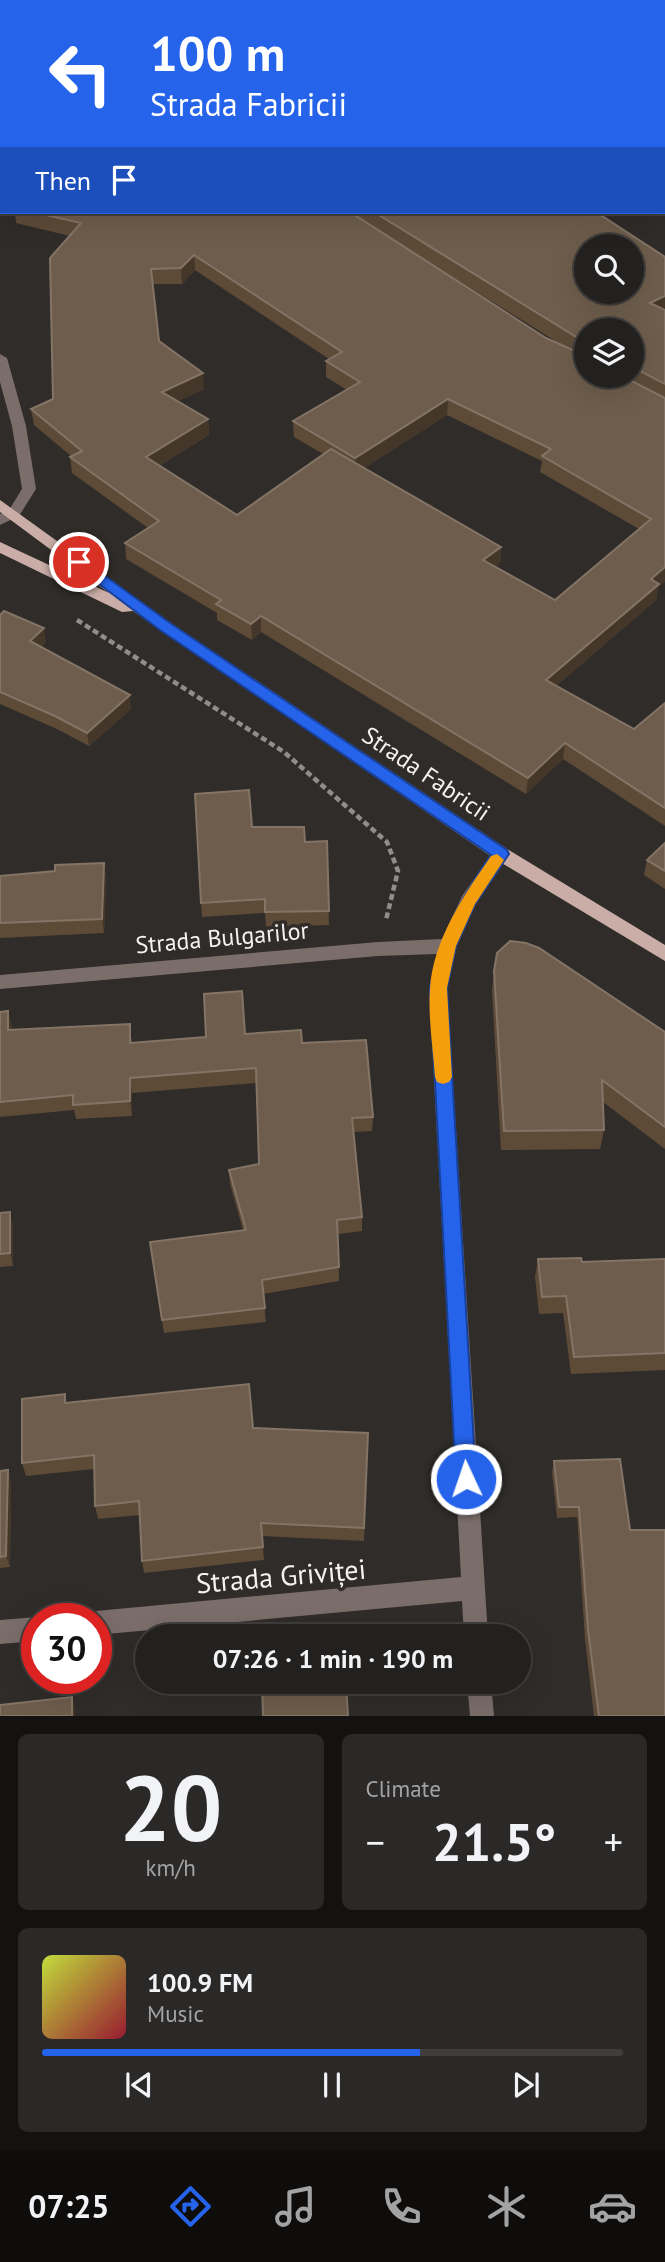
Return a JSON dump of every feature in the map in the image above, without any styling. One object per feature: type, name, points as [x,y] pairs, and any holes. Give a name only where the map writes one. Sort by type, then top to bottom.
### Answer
[{"type":"main road","name":"Strada Fabricii","points":[[5,513],[165,627],[501,854],[665,954]]},
{"type":"main road","name":"Strada Fabricii","points":[[0,547],[165,627]]},
{"type":"street","points":[[0,358],[19,426],[29,489],[5,513]]},
{"type":"street","points":[[474,1624],[438,988],[448,946],[468,901],[501,854]]},
{"type":"street","name":"Strada Bulgarilor","points":[[0,982],[378,949],[448,946]]},
{"type":"street","name":"Strada Griviței","points":[[112,1622],[472,1588]]},
{"type":"street","points":[[0,1632],[21,1630]]},
{"type":"street","points":[[480,1694],[482,1716]]},
{"type":"path","points":[[68,615],[284,752],[387,842],[398,871],[378,949]]},
{"type":"building","points":[[42,214],[353,214],[546,338],[574,351],[574,388],[644,387],[665,398],[665,567],[651,579],[659,584],[546,680],[634,729],[665,703],[665,808],[565,743],[528,778],[261,616],[251,624],[216,604],[221,600],[125,543],[159,521],[70,457],[82,451],[31,409],[53,399],[50,258],[81,223]],"holes":[[[194,255],[342,352],[326,361],[360,382],[293,421],[355,458],[448,399],[551,449],[542,456],[651,519],[555,600],[483,560],[501,547],[331,449],[237,515],[146,457],[208,419],[162,392],[203,373],[159,341],[151,269],[181,268]]]},
{"type":"building","points":[[377,214],[599,214],[630,234],[574,234],[574,304],[644,304],[644,243],[665,257],[665,296],[650,303],[665,310],[665,384],[644,373],[644,318],[574,318],[574,336]]},
{"type":"building","points":[[4,611],[44,628],[30,641],[130,695],[87,733],[0,692],[0,615]]},
{"type":"building","points":[[249,790],[252,827],[304,827],[305,842],[327,841],[329,911],[265,912],[265,899],[201,903],[195,794]]},
{"type":"building","points":[[665,843],[665,871],[647,860]]},
{"type":"building","points":[[104,863],[102,919],[0,923],[0,876],[55,871],[55,865]]},
{"type":"building","points":[[510,941],[539,948],[665,1032],[665,1127],[602,1080],[604,1130],[504,1131],[494,971],[497,953]]},
{"type":"building","points":[[242,991],[245,1034],[301,1030],[302,1043],[366,1040],[373,1117],[352,1118],[362,1217],[337,1220],[339,1267],[262,1280],[265,1308],[162,1320],[150,1242],[246,1230],[229,1170],[259,1164],[256,1068],[130,1078],[130,1101],[73,1105],[73,1095],[0,1102],[0,1012],[8,1011],[8,1030],[130,1024],[130,1043],[206,1037],[204,994]]},
{"type":"building","points":[[10,1212],[10,1253],[0,1254],[0,1213]]},
{"type":"building","points":[[581,1258],[582,1262],[665,1259],[665,1353],[574,1357],[566,1296],[542,1297],[538,1259]]},
{"type":"building","points":[[249,1384],[253,1428],[368,1433],[364,1528],[261,1523],[263,1547],[142,1561],[139,1501],[95,1506],[94,1455],[22,1463],[22,1399],[65,1394],[65,1403]]},
{"type":"building","points":[[620,1459],[630,1530],[665,1530],[665,1716],[599,1716],[588,1630],[579,1507],[559,1507],[554,1461]]},
{"type":"building","points":[[8,1470],[6,1556],[0,1557],[0,1471]]},
{"type":"building","points":[[262,1694],[347,1694],[348,1716],[263,1716]]},
{"type":"building","points":[[72,1697],[72,1716],[0,1716],[0,1705]]},
{"type":"slow traffic","points":[[443,1077],[438,988],[448,946],[468,901],[497,860]]},
{"type":"route","points":[[79,562],[165,627],[501,854],[468,901],[448,946],[438,988],[466,1479]]}]
